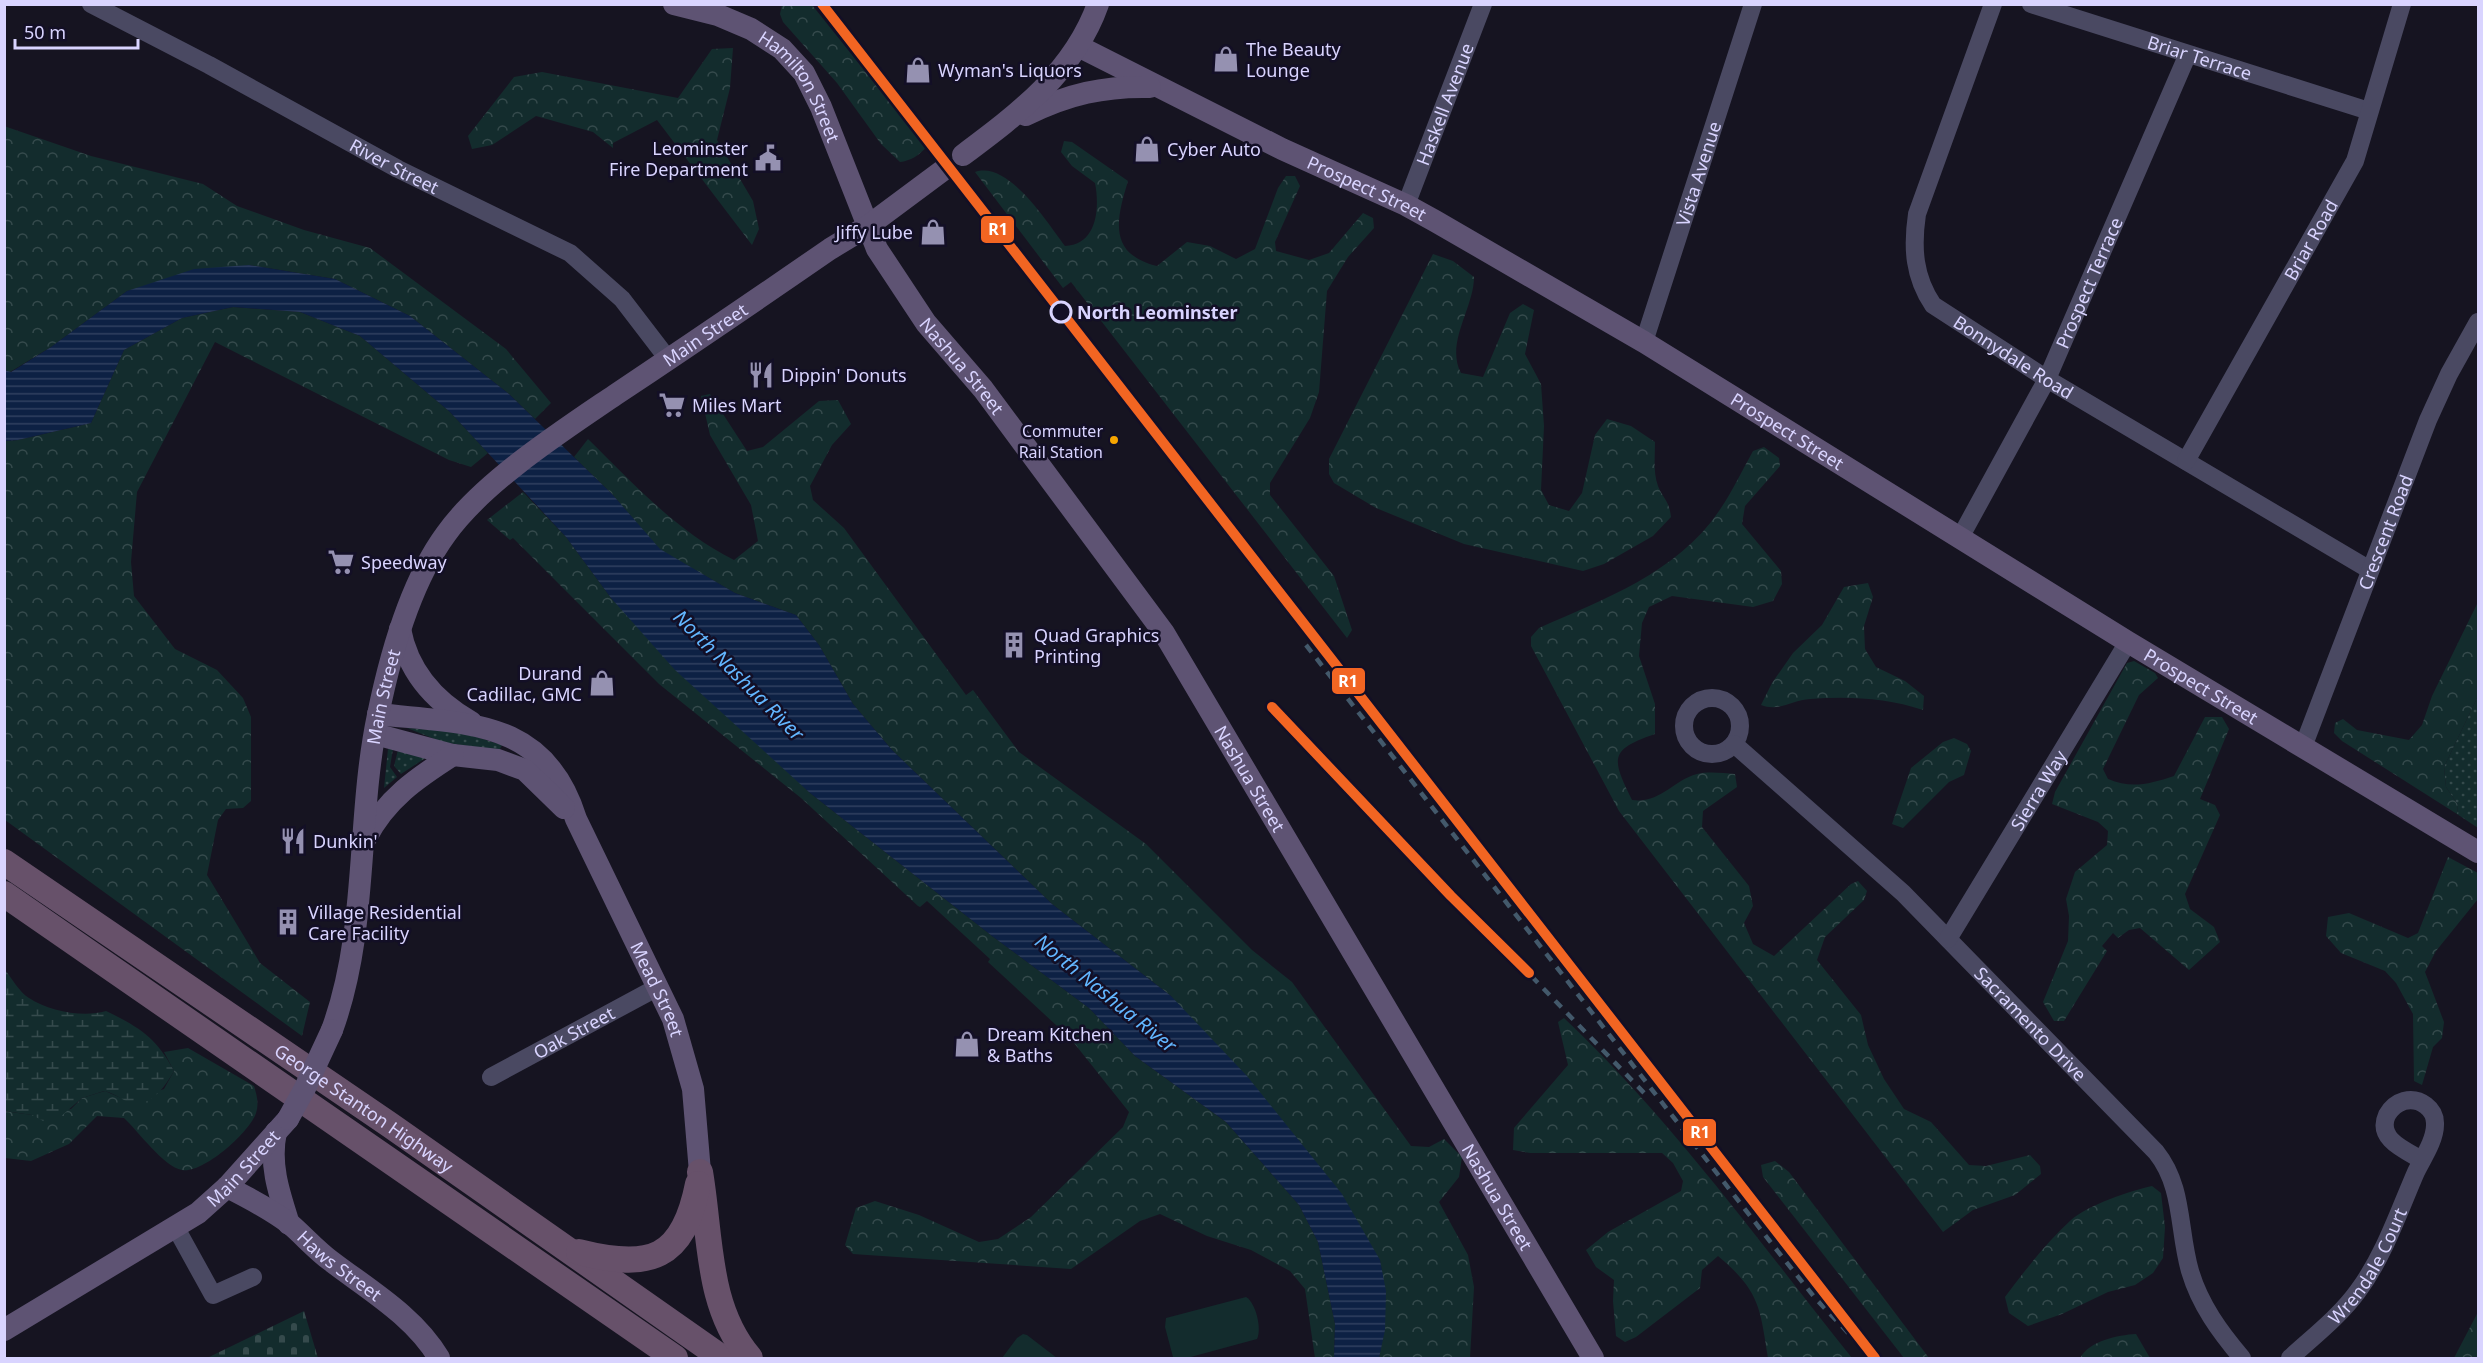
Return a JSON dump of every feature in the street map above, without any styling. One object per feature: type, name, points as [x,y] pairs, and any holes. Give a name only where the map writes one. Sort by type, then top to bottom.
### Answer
[{"type":"highway","name":"George Stanton Highway","points":[[4,862],[567,1249],[722,1359]]},
{"type":"highway","name":"George Stanton Highway","points":[[4,894],[675,1359]]},
{"type":"highway","points":[[567,1249],[628,1259],[643,1259],[664,1251],[678,1239],[687,1224],[694,1207],[700,1172]]},
{"type":"highway","points":[[700,1172],[719,1300],[726,1321],[750,1359]]},
{"type":"main road","name":"Hamilton Street","points":[[674,4],[718,15],[752,29],[768,38],[798,67],[821,107],[868,226]]},
{"type":"main road","points":[[963,155],[998,129],[1056,77],[1078,46],[1098,4]]},
{"type":"main road","name":"Prospect Street","points":[[1078,46],[1282,149],[1406,205],[1644,342],[1961,536],[2128,642],[2478,852]]},
{"type":"main road","points":[[998,129],[1079,93],[1110,87],[1158,87]]},
{"type":"main road","name":"Main Street","points":[[4,1329],[176,1228],[227,1187],[282,1125],[306,1088],[332,1030],[344,995],[354,945],[376,724],[400,629],[410,602],[445,534],[487,490],[570,425],[868,226],[942,171]]},
{"type":"main road","name":"Nashua Street","points":[[868,226],[877,249],[926,323],[983,388],[1164,633],[1593,1359]]},
{"type":"main road","points":[[400,629],[402,642],[418,679],[456,713],[475,725]]},
{"type":"main road","name":"Mead Street","points":[[376,724],[475,725],[502,733],[543,758],[568,794],[576,819],[673,1019],[688,1064],[698,1125],[700,1172]]},
{"type":"main road","name":"Mead Street","points":[[376,724],[453,755],[498,760],[525,770],[576,819]]},
{"type":"main road","points":[[363,844],[386,807],[403,789],[453,755]]},
{"type":"main road","points":[[282,1125],[273,1144],[275,1177],[289,1224]]},
{"type":"main road","name":"Haws Street","points":[[227,1187],[257,1201],[289,1224],[329,1260],[381,1297],[417,1330],[439,1359]]},
{"type":"street","name":"River Street","points":[[92,4],[209,65],[398,169],[570,253],[622,299],[668,358]]},
{"type":"street","name":"Haskell Avenue","points":[[1406,205],[1484,4]]},
{"type":"street","name":"Vista Avenue","points":[[1644,342],[1753,4]]},
{"type":"street","name":"Bonnydale Road","points":[[1994,4],[1917,214],[1914,236],[1915,264],[1921,288],[1933,305],[2047,379],[2370,570]]},
{"type":"street","name":"Briar Terrace","points":[[2031,4],[2187,56],[2369,111]]},
{"type":"street","name":"Briar Road","points":[[2186,461],[2355,161],[2402,4]]},
{"type":"street","name":"Prospect Terrace","points":[[1961,536],[2047,379],[2187,56]]},
{"type":"street","name":"Crescent Road","points":[[2303,747],[2428,420],[2449,374],[2478,322]]},
{"type":"street","name":"Sierra Way","points":[[1948,939],[2128,642]]},
{"type":"street","name":"Sacramento Drive","points":[[1734,744],[1866,858],[1948,939],[2164,1162],[2178,1201],[2186,1255],[2195,1286],[2210,1316],[2242,1359]]},
{"type":"street","name":"Oak Street","points":[[491,1077],[658,987]]},
{"type":"street","name":"Wrendale Court","points":[[2290,1359],[2342,1310],[2368,1276],[2422,1160]]},
{"type":"street","points":[[176,1228],[213,1295],[253,1277]]},
{"type":"green space","points":[[782,5],[812,5],[926,147],[921,153],[900,162],[881,144],[837,83],[783,22],[780,14]]},
{"type":"green space","points":[[733,48],[730,88],[717,140],[753,201],[759,229],[752,245],[657,120],[613,143],[613,148],[593,132],[536,116],[492,145],[472,149],[468,136],[514,77],[542,72],[678,98],[712,49]]},
{"type":"green space","points":[[4,126],[91,156],[203,184],[237,206],[304,230],[370,248],[506,349],[551,403],[535,419],[509,394],[410,316],[335,279],[249,265],[127,291],[51,347],[10,372],[5,370]]},
{"type":"green space","points":[[1064,141],[1072,142],[1128,181],[1119,222],[1123,244],[1141,261],[1157,266],[1187,242],[1210,246],[1236,259],[1255,249],[1278,188],[1286,176],[1295,176],[1300,186],[1275,242],[1276,251],[1309,260],[1329,253],[1363,213],[1373,218],[1374,228],[1348,257],[1327,291],[1319,392],[1310,418],[1270,483],[1270,495],[1334,576],[1352,630],[1347,638],[1071,282],[1063,288],[975,172],[988,171],[1000,175],[1013,184],[1037,209],[1065,246],[1076,244],[1084,239],[1094,224],[1097,203],[1095,183],[1072,166],[1061,152]]},
{"type":"green space","points":[[1433,254],[1453,261],[1474,277],[1473,289],[1456,350],[1461,373],[1483,377],[1510,313],[1523,304],[1534,310],[1525,354],[1541,384],[1544,426],[1541,490],[1549,505],[1569,511],[1582,493],[1595,435],[1607,419],[1631,426],[1655,442],[1656,481],[1670,511],[1671,517],[1653,536],[1604,564],[1583,571],[1464,544],[1376,508],[1334,483],[1329,474],[1329,459]]},
{"type":"green space","points":[[233,307],[300,312],[360,336],[450,412],[488,453],[471,467],[449,460],[215,342],[137,492],[131,562],[134,596],[175,649],[217,670],[243,698],[251,717],[251,801],[243,808],[226,809],[218,820],[207,875],[260,963],[310,1002],[302,1036],[5,820],[5,441],[91,423],[124,350],[182,318]]},
{"type":"green space","points":[[710,394],[747,451],[763,447],[819,401],[838,400],[851,424],[832,445],[810,486],[813,500],[844,528],[966,695],[973,690],[1019,752],[1146,844],[1252,950],[1292,982],[1411,1146],[1429,1147],[1444,1139],[1462,1157],[1459,1177],[1439,1202],[1468,1255],[1474,1287],[1470,1358],[1379,1358],[1384,1309],[1380,1260],[1171,996],[1052,904],[892,750],[853,704],[819,645],[796,615],[735,593],[659,549],[612,494],[574,457],[588,439],[674,521],[734,560],[758,541],[751,505],[710,435],[701,396]]},
{"type":"green space","points":[[1764,447],[1779,458],[1780,466],[1745,506],[1742,524],[1781,571],[1782,584],[1773,601],[1753,607],[1672,596],[1649,607],[1642,623],[1639,656],[1655,704],[1655,734],[1629,745],[1618,758],[1618,765],[1632,800],[1650,799],[1697,774],[1711,772],[1735,774],[1737,787],[1703,811],[1702,827],[1749,886],[1753,906],[1744,923],[1753,944],[1774,956],[1851,884],[1858,881],[1867,891],[1864,900],[1825,937],[1817,960],[1861,1015],[1868,1045],[1884,1079],[1904,1109],[1931,1122],[1969,1165],[1986,1166],[2030,1155],[2040,1166],[2041,1174],[2015,1195],[1973,1210],[1943,1232],[1619,811],[1531,646],[1531,637],[1539,628],[1638,582],[1661,568],[1682,551],[1702,533],[1719,511],[1753,451]]},
{"type":"green space","points":[[523,492],[566,537],[611,598],[810,793],[992,936],[1089,1008],[1135,1056],[1226,1122],[1299,1205],[1318,1242],[1335,1324],[1334,1358],[1315,1358],[1305,1289],[1290,1271],[1251,1250],[1207,1236],[1160,1214],[1140,1221],[1071,1269],[853,1254],[845,1245],[856,1208],[875,1201],[919,1215],[979,1242],[998,1239],[1031,1217],[1123,1127],[1129,1112],[1070,1038],[988,962],[990,959],[927,901],[920,907],[918,906],[801,798],[659,684],[513,538],[510,540],[487,520]]},
{"type":"green space","points":[[1868,583],[1873,597],[1864,626],[1865,649],[1876,667],[1905,681],[1924,696],[1923,710],[1882,700],[1853,698],[1810,699],[1774,707],[1761,705],[1772,683],[1793,653],[1822,625],[1844,587]]},
{"type":"green space","points":[[2478,602],[2478,696],[2444,767],[2446,787],[2458,805],[2457,814],[2342,741],[2334,733],[2335,723],[2343,719],[2357,730],[2409,740],[2422,725],[2432,696]]},
{"type":"green space","points":[[2134,661],[2155,673],[2158,678],[2139,695],[2103,769],[2108,779],[2133,785],[2174,776],[2205,717],[2222,717],[2229,729],[2200,799],[2215,805],[2220,815],[2185,894],[2190,909],[2214,927],[2220,942],[2189,970],[2140,928],[2129,930],[2118,938],[2113,933],[2102,946],[2107,951],[2064,1021],[2054,1021],[2043,1002],[2068,941],[2069,916],[2066,899],[2075,872],[2107,845],[2108,831],[2098,822],[2052,804],[2055,792],[2127,663]]},
{"type":"green space","points":[[2478,696],[2478,828],[2457,814],[2458,805],[2446,787],[2444,767]]},
{"type":"green space","points":[[407,728],[461,732],[502,745],[499,751],[442,742]]},
{"type":"green space","points":[[1954,738],[1967,744],[1971,751],[1964,775],[1949,782],[1903,828],[1892,824],[1911,768],[1943,742]]},
{"type":"green space","points":[[388,749],[393,749],[390,767],[397,777],[384,788]]},
{"type":"green space","points":[[398,750],[425,757],[401,774],[394,766]]},
{"type":"green space","points":[[2448,857],[2478,873],[2478,899],[2436,951],[2425,972],[2444,1022],[2442,1038],[2433,1047],[2422,1085],[2414,1081],[2413,1014],[2396,983],[2385,971],[2341,953],[2326,936],[2328,917],[2349,913],[2408,938],[2418,933]]},
{"type":"green space","points":[[4,969],[22,992],[37,1003],[66,1012],[87,1014],[106,1011],[138,1028],[161,1050],[174,1071],[166,1084],[155,1096],[142,1103],[126,1101],[104,1091],[82,1098],[59,1118],[47,1123],[32,1115],[5,1111]]},
{"type":"green space","points":[[1564,1018],[1604,1057],[1678,1140],[1852,1358],[1768,1358],[1756,1301],[1732,1268],[1718,1256],[1702,1270],[1700,1288],[1636,1337],[1625,1342],[1616,1336],[1614,1280],[1596,1267],[1586,1250],[1608,1232],[1681,1191],[1683,1181],[1673,1163],[1662,1153],[1530,1153],[1513,1150],[1514,1128],[1568,1065],[1558,1022]]},
{"type":"green space","points":[[188,1048],[254,1086],[257,1096],[257,1109],[252,1121],[225,1150],[213,1159],[191,1169],[182,1170],[159,1156],[124,1118],[97,1116],[69,1144],[31,1161],[5,1158],[4,1111],[32,1115],[71,1109],[82,1098],[105,1091],[128,1101],[164,1089],[174,1071],[164,1052]]},
{"type":"green space","points":[[1775,1161],[1789,1172],[1929,1358],[1904,1358],[1763,1177],[1761,1165]]},
{"type":"green space","points":[[2152,1186],[2161,1193],[2165,1227],[2163,1258],[2153,1273],[2135,1285],[2108,1292],[2062,1314],[2028,1326],[2009,1313],[2005,1297],[2036,1257],[2071,1220],[2098,1204]]},
{"type":"green space","points":[[1246,1297],[1253,1305],[1257,1316],[1259,1329],[1257,1339],[1187,1358],[1173,1357],[1165,1327],[1166,1318]]},
{"type":"green space","points":[[304,1311],[318,1358],[207,1358]]},
{"type":"green space","points":[[2478,1312],[2478,1358],[2454,1358]]},
{"type":"green space","points":[[1023,1334],[1057,1358],[1002,1358],[1017,1338]]},
{"type":"green space","points":[[2136,1334],[2150,1358],[2080,1358],[2084,1352],[2097,1343]]},
{"type":"water","name":"North Nashua River","points":[[249,265],[335,279],[410,316],[509,394],[612,494],[660,549],[735,593],[796,615],[819,645],[853,704],[892,750],[1052,904],[1171,996],[1247,1076],[1342,1194],[1380,1260],[1386,1291],[1385,1330],[1379,1358],[1334,1358],[1335,1324],[1318,1242],[1299,1205],[1226,1122],[1135,1056],[1089,1008],[992,936],[810,793],[675,670],[611,598],[566,537],[450,412],[360,336],[300,312],[233,307],[182,318],[124,350],[91,423],[5,441],[4,370],[11,372],[51,347],[127,291],[194,269]]},
{"type":"railway","points":[[1306,645],[1772,1244],[1815,1298],[1872,1358]]},
{"type":"railway","points":[[1272,707],[1647,1096]]},
{"type":"transit line","name":"R1","points":[[822,4],[1875,1358]]},
{"type":"transit line","name":"R1","points":[[1272,707],[1451,896],[1529,973]]},
{"type":"place","name":"The Beauty Lounge","points":[[1226,59]]},
{"type":"place","name":"Wyman's Liquors","points":[[918,70]]},
{"type":"place","name":"Cyber Auto","points":[[1147,149]]},
{"type":"place","name":"Leominster Fire Department","points":[[768,158]]},
{"type":"place","name":"Jiffy Lube","points":[[933,232]]},
{"type":"place","name":"North Leominster","points":[[1061,312]]},
{"type":"place","name":"Dippin' Donuts","points":[[761,375]]},
{"type":"place","name":"Miles Mart","points":[[672,405]]},
{"type":"place","name":"Commuter Rail Station","points":[[1114,440]]},
{"type":"place","name":"Speedway","points":[[341,562]]},
{"type":"place","name":"Quad Graphics Printing","points":[[1014,645]]},
{"type":"place","name":"Durand Cadillac, GMC","points":[[602,683]]},
{"type":"place","name":"Dunkin'","points":[[293,841]]},
{"type":"place","name":"Village Residential Care Facility","points":[[288,922]]},
{"type":"place","name":"Dream Kitchen & Baths","points":[[967,1044]]}]
